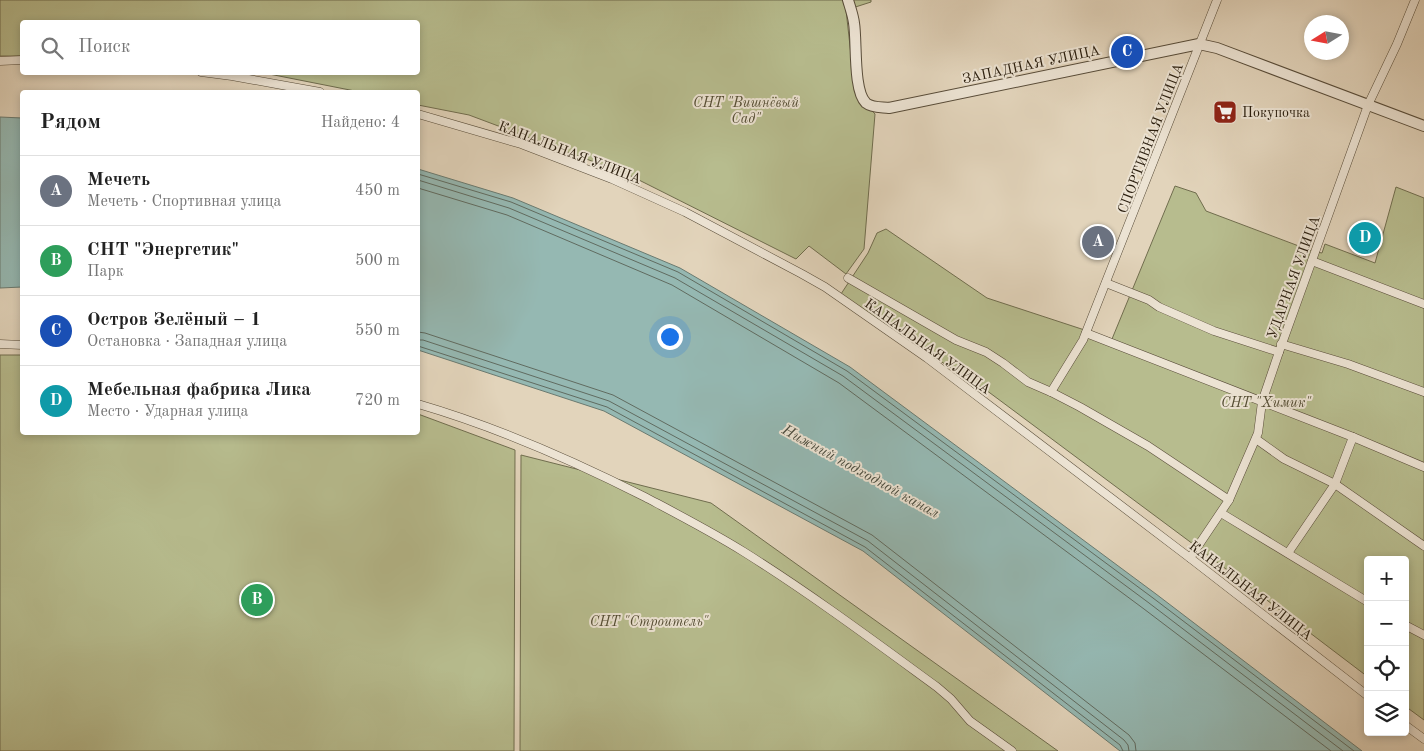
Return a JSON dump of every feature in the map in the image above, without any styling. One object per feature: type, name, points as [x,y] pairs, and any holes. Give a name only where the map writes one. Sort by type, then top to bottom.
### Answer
[{"type":"street","name":"ЗАПАДНАЯ УЛИЦА","points":[[848,0],[854,23],[859,86],[864,101],[868,105],[889,108],[1199,44]]},
{"type":"street","name":"СПОРТИВНАЯ УЛИЦА","points":[[1051,392],[1086,333],[1217,0]]},
{"type":"street","name":"УДАРНАЯ УЛИЦА","points":[[1190,558],[1229,500],[1256,439],[1262,402],[1280,348],[1368,105],[1397,44],[1415,0]]},
{"type":"street","points":[[1199,44],[1217,48],[1424,126]]},
{"type":"street","points":[[0,61],[20,60]]},
{"type":"street","points":[[221,75],[309,90]]},
{"type":"street","name":"КАНАЛЬНАЯ УЛИЦА","points":[[420,115],[521,144],[612,179],[685,212],[825,288],[926,358],[1364,693]]},
{"type":"street","points":[[1312,261],[1424,304]]},
{"type":"street","points":[[848,278],[956,340],[986,352],[1004,363],[1028,382],[1051,392],[1148,446],[1229,500]]},
{"type":"street","points":[[1106,283],[1149,300],[1159,307],[1214,331],[1348,364],[1424,392]]},
{"type":"street","points":[[1086,333],[1353,437],[1424,467]]},
{"type":"street","points":[[0,344],[20,345]]},
{"type":"street","points":[[420,405],[454,414],[572,461],[714,533],[790,582],[930,681],[946,694],[970,721],[1012,751]]},
{"type":"street","points":[[1288,553],[1335,484],[1353,437]]},
{"type":"street","points":[[1256,439],[1284,459],[1335,484],[1424,546]]},
{"type":"street","points":[[1221,513],[1366,601]]},
{"type":"street","points":[[1409,627],[1424,635]]},
{"type":"street","points":[[1409,728],[1424,739]]},
{"type":"green space","name":"СНТ \"Вишнёвый Сад\"","points":[[0,0],[871,0],[871,2],[846,10],[854,82],[859,96],[875,114],[864,249],[846,274],[809,246],[796,259],[629,175],[469,115],[420,105],[420,90],[350,90],[274,75],[420,75],[420,20],[20,20],[20,56],[0,56]]},
{"type":"green space","name":"СНТ \"Химик\"","points":[[1175,186],[1196,193],[1206,211],[1312,251],[1322,253],[1325,244],[1375,263],[1396,187],[1424,198],[1424,720],[1409,709],[1409,556],[1364,556],[1364,674],[986,390],[839,297],[868,253],[877,233],[886,229],[987,298],[1112,339]]},
{"type":"green space","points":[[0,355],[20,355],[20,435],[420,435],[420,415],[515,450],[514,751],[0,751]]},
{"type":"green space","name":"СНТ \"Строитель\"","points":[[521,455],[711,503],[1058,751],[520,751]]},
{"type":"water","points":[[0,117],[20,118],[20,287],[0,288]]},
{"type":"water","name":"Нижний подходной канал","points":[[420,170],[513,198],[680,268],[850,367],[1156,594],[1362,751],[1120,751],[863,551],[604,411],[420,351]]},
{"type":"place","name":"Остров Зелёный – 1","points":[[1127,52]]},
{"type":"place","name":"Покупочка","points":[[1225,112]]},
{"type":"place","name":"Мебельная фабрика Лика","points":[[1365,238]]},
{"type":"place","name":"Мечеть","points":[[1098,242]]},
{"type":"place","name":"СНТ \"Энергетик\"","points":[[257,600]]}]
